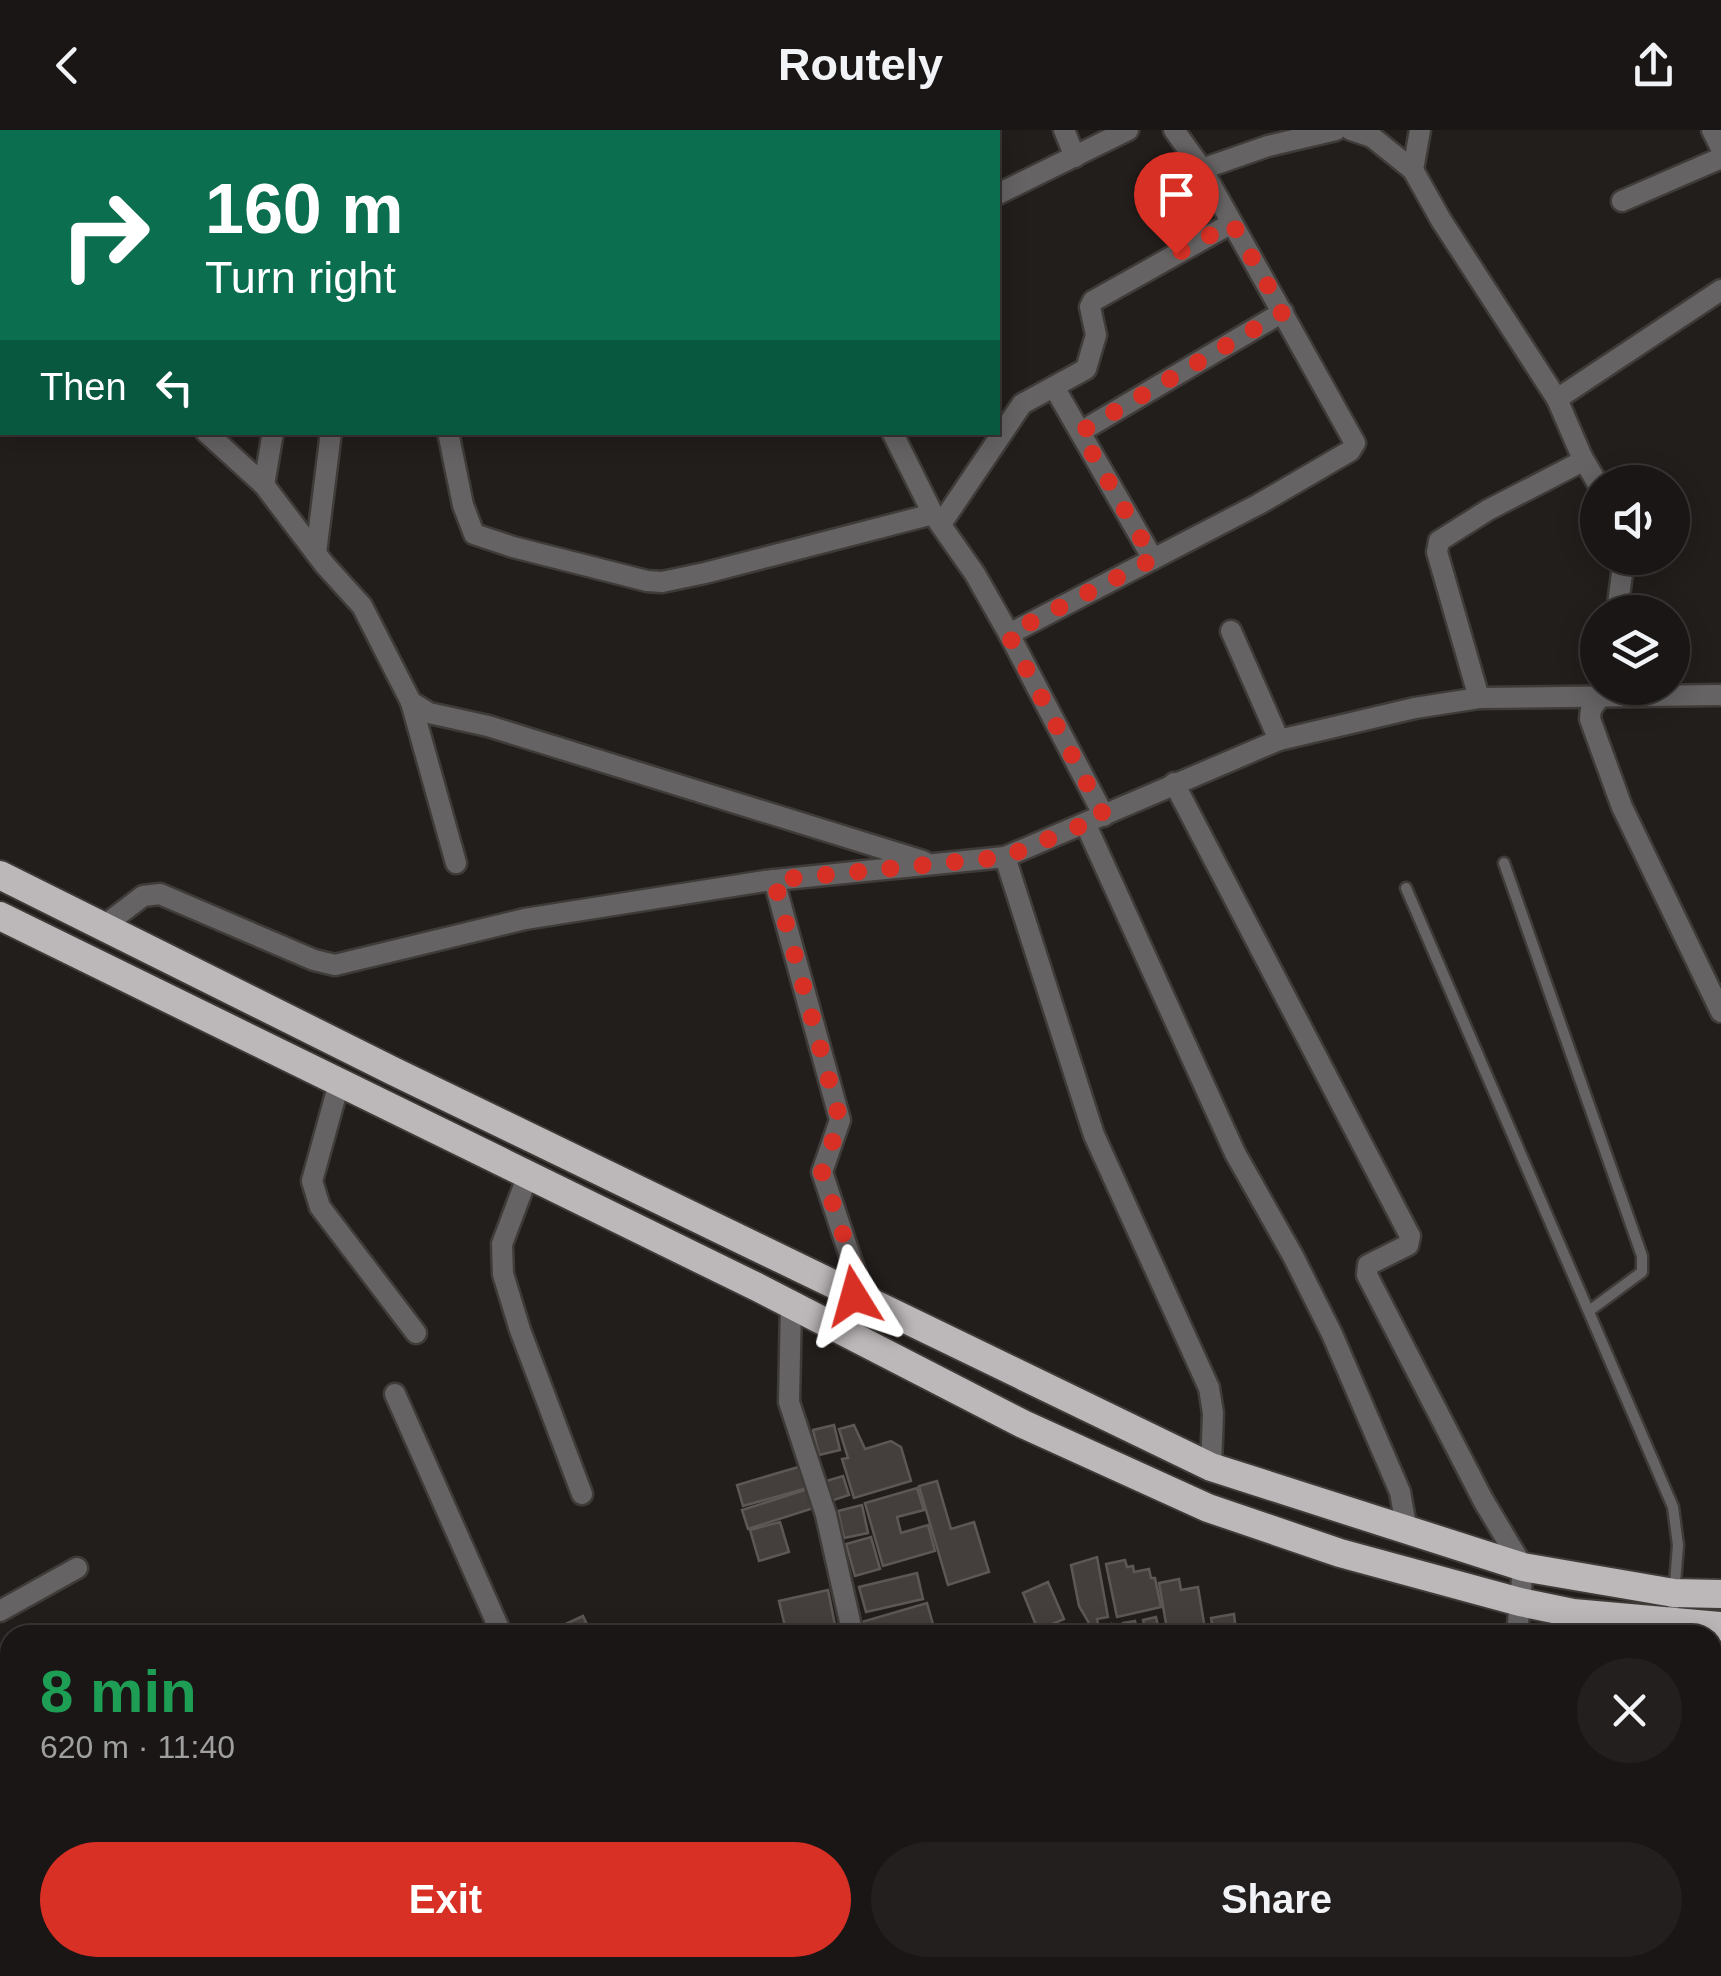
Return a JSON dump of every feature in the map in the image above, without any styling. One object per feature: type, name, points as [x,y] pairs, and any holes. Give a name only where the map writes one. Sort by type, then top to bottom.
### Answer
[{"type":"highway","points":[[0,875],[393,1071],[1210,1467],[1523,1566],[1674,1593],[1721,1594]]},
{"type":"highway","points":[[0,916],[791,1305],[1023,1424],[1208,1508],[1340,1554],[1520,1602],[1573,1613],[1709,1625]]},
{"type":"street","points":[[1064,130],[1076,157]]},
{"type":"street","points":[[1000,193],[1128,130]]},
{"type":"street","points":[[1008,634],[1259,504],[1354,447],[1354,439],[1202,169],[1174,130]]},
{"type":"street","points":[[1202,169],[1268,146],[1336,130]]},
{"type":"street","points":[[1352,130],[1372,137],[1413,170],[1557,399],[1587,465]]},
{"type":"street","points":[[1413,170],[1420,130]]},
{"type":"street","points":[[1712,130],[1721,148]]},
{"type":"street","points":[[1622,200],[1721,158]]},
{"type":"street","points":[[1000,434],[1022,404],[1087,366],[1096,335],[1092,301],[1232,223]]},
{"type":"street","points":[[1557,399],[1721,290]]},
{"type":"street","points":[[1080,432],[1283,312]]},
{"type":"street","points":[[1054,387],[1153,559]]},
{"type":"street","points":[[209,435],[264,485],[362,606],[411,702],[456,863]]},
{"type":"street","points":[[264,485],[273,435]]},
{"type":"street","points":[[316,553],[331,435]]},
{"type":"street","points":[[449,435],[463,505],[474,534],[662,582],[937,519],[999,435]]},
{"type":"street","points":[[894,435],[937,519],[976,574],[1008,634],[1095,820],[1235,1153],[1332,1334],[1400,1492],[1406,1530]]},
{"type":"street","points":[[1479,698],[1436,552],[1439,541],[1488,510],[1577,464],[1582,457]]},
{"type":"street","points":[[1231,631],[1279,740]]},
{"type":"street","points":[[105,925],[143,896],[160,894],[314,960],[335,965],[525,919],[774,880],[1005,857],[1279,740],[1414,708],[1479,698],[1580,693]]},
{"type":"street","points":[[1690,698],[1717,700]]},
{"type":"street","points":[[411,702],[429,712],[523,736],[934,864]]},
{"type":"street","points":[[1594,705],[1590,719],[1622,807],[1721,1012]]},
{"type":"street","points":[[1174,782],[1410,1236],[1408,1245],[1368,1265],[1367,1275],[1483,1500],[1523,1566],[1518,1625]]},
{"type":"street","points":[[1005,857],[1094,1135],[1210,1388],[1214,1412],[1210,1467]]},
{"type":"street","points":[[774,880],[840,1120],[822,1172],[857,1276],[854,1296]]},
{"type":"street","points":[[339,1083],[312,1180],[313,1191],[320,1207],[416,1333]]},
{"type":"street","points":[[528,1175],[502,1244],[503,1274],[582,1494]]},
{"type":"street","points":[[791,1305],[789,1402],[824,1508],[851,1625]]},
{"type":"street","points":[[395,1394],[498,1625]]},
{"type":"street","points":[[0,1611],[77,1568]]},
{"type":"lane","points":[[1504,863],[1642,1256],[1642,1272],[1588,1310]]},
{"type":"lane","points":[[1406,888],[1672,1506],[1678,1546],[1672,1622]]},
{"type":"building","points":[[834,1425],[840,1450],[819,1455],[813,1430]]},
{"type":"building","points":[[854,1425],[865,1449],[891,1441],[901,1447],[911,1481],[854,1498],[842,1459],[848,1458],[839,1429]]},
{"type":"building","points":[[805,1465],[811,1487],[743,1506],[737,1485]]},
{"type":"building","points":[[843,1476],[849,1495],[831,1501],[826,1481]]},
{"type":"building","points":[[937,1481],[951,1529],[974,1522],[989,1572],[948,1585],[919,1486]]},
{"type":"building","points":[[811,1488],[817,1507],[748,1529],[742,1510]]},
{"type":"building","points":[[917,1488],[924,1510],[897,1517],[901,1533],[928,1525],[935,1551],[883,1566],[865,1503]]},
{"type":"building","points":[[862,1505],[868,1533],[844,1538],[838,1511]]},
{"type":"building","points":[[780,1522],[789,1552],[759,1561],[750,1530]]},
{"type":"building","points":[[871,1537],[880,1569],[855,1576],[846,1544]]},
{"type":"building","points":[[1097,1557],[1108,1617],[1090,1625],[1079,1606],[1071,1565]]},
{"type":"building","points":[[1125,1560],[1134,1572],[1149,1569],[1151,1578],[1155,1578],[1161,1607],[1117,1617],[1106,1564]]},
{"type":"building","points":[[917,1573],[923,1599],[866,1612],[859,1587]]},
{"type":"building","points":[[1179,1579],[1181,1590],[1198,1587],[1204,1625],[1166,1625],[1159,1583]]},
{"type":"building","points":[[1048,1582],[1064,1619],[1036,1625],[1023,1593]]},
{"type":"building","points":[[828,1590],[835,1625],[785,1625],[779,1601]]},
{"type":"building","points":[[927,1603],[933,1625],[858,1625]]},
{"type":"building","points":[[1234,1614],[1235,1625],[1212,1625],[1211,1618]]},
{"type":"building","points":[[583,1616],[587,1625],[564,1625]]},
{"type":"building","points":[[1156,1617],[1158,1625],[1140,1625],[1143,1620]]},
{"type":"route","points":[[854,1296],[857,1276],[822,1172],[840,1120],[774,880],[1005,857],[1104,816],[1008,634],[1153,559],[1080,432],[1283,312],[1232,223],[1176,254]]}]
